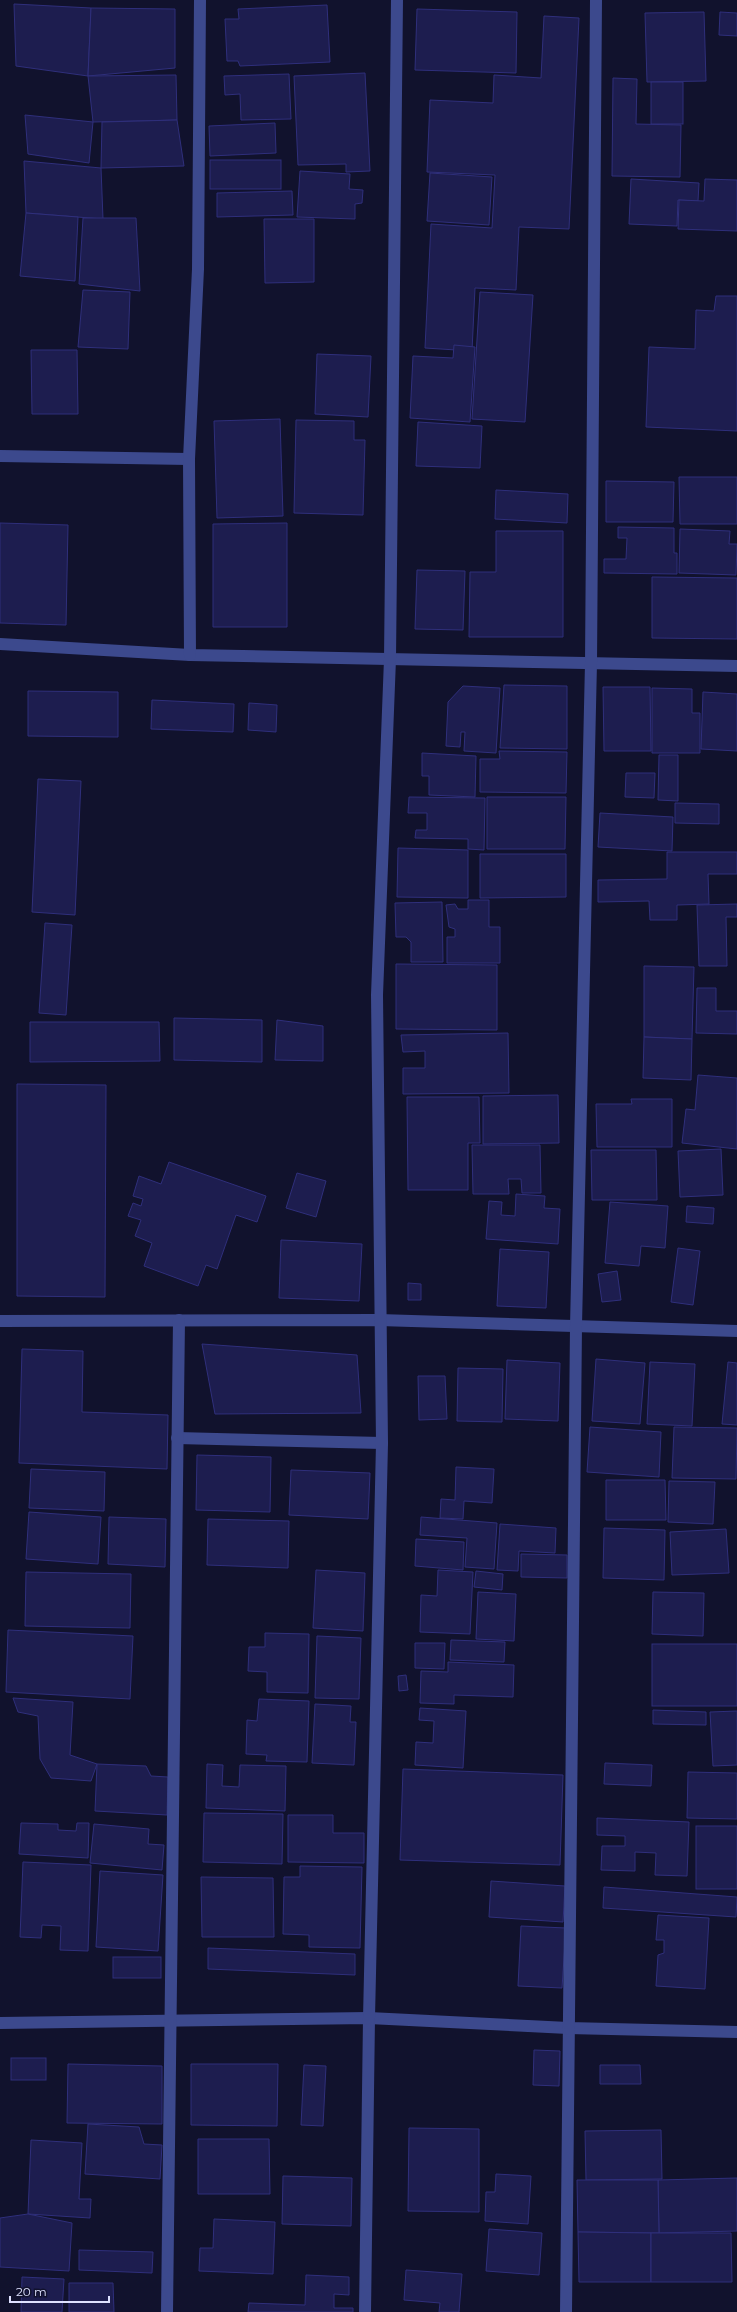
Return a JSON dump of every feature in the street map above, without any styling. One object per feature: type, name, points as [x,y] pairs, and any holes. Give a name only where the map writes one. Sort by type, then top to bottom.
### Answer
[{"type":"street","points":[[190,655],[189,459],[198,269],[200,0]]},
{"type":"street","points":[[365,2312],[368,2018],[382,1443],[379,1320],[377,995],[390,659],[397,0]]},
{"type":"street","points":[[566,2312],[568,2028],[574,1659],[576,1326],[591,663],[596,0]]},
{"type":"street","points":[[0,456],[189,459]]},
{"type":"street","points":[[0,644],[190,655],[737,666]]},
{"type":"street","points":[[167,2312],[179,1320]]},
{"type":"street","points":[[0,1321],[379,1320],[737,1331]]},
{"type":"street","points":[[177,1438],[382,1443]]},
{"type":"street","points":[[0,2023],[368,2018],[568,2028],[737,2032]]},
{"type":"building","points":[[14,4],[91,8],[88,76],[16,66]]},
{"type":"building","points":[[327,5],[330,62],[240,66],[238,61],[227,61],[225,19],[239,19],[238,9]]},
{"type":"building","points":[[91,8],[175,9],[175,68],[88,76]]},
{"type":"building","points":[[417,9],[517,12],[516,73],[415,70]]},
{"type":"building","points":[[704,12],[706,81],[647,82],[645,13]]},
{"type":"building","points":[[720,12],[737,13],[737,36],[719,35]]},
{"type":"building","points":[[544,16],[579,18],[569,229],[519,227],[516,290],[475,288],[472,351],[425,348],[431,224],[492,228],[495,175],[427,172],[430,100],[493,103],[494,75],[541,78]]},
{"type":"building","points":[[365,73],[370,171],[346,172],[346,164],[298,165],[294,76]]},
{"type":"building","points":[[289,74],[291,119],[241,120],[240,94],[225,95],[224,76]]},
{"type":"building","points":[[176,75],[177,120],[93,122],[88,76]]},
{"type":"building","points":[[613,78],[637,79],[636,124],[681,125],[680,177],[612,176]]},
{"type":"building","points":[[651,82],[683,82],[683,124],[651,124]]},
{"type":"building","points":[[25,115],[93,122],[89,163],[28,154]]},
{"type":"building","points":[[177,120],[184,166],[101,168],[102,122]]},
{"type":"building","points":[[275,123],[276,153],[210,156],[209,126]]},
{"type":"building","points":[[210,160],[281,160],[281,189],[210,189]]},
{"type":"building","points":[[24,161],[101,168],[103,219],[26,213]]},
{"type":"building","points":[[300,171],[350,174],[349,189],[363,190],[362,203],[355,204],[355,219],[297,217]]},
{"type":"building","points":[[430,173],[492,177],[489,225],[427,221]]},
{"type":"building","points":[[631,179],[699,183],[698,201],[678,200],[677,226],[629,224]]},
{"type":"building","points":[[705,179],[737,180],[737,231],[678,229],[679,200],[704,201]]},
{"type":"building","points":[[292,191],[293,215],[217,217],[217,193]]},
{"type":"building","points":[[26,213],[78,217],[75,281],[20,276]]},
{"type":"building","points":[[83,218],[136,218],[140,291],[79,284]]},
{"type":"building","points":[[264,219],[314,219],[314,282],[265,283]]},
{"type":"building","points":[[83,290],[130,292],[128,349],[78,347]]},
{"type":"building","points":[[480,292],[533,295],[525,422],[472,419]]},
{"type":"building","points":[[716,296],[737,296],[737,431],[646,427],[649,347],[695,349],[696,310],[714,311]]},
{"type":"building","points":[[454,345],[475,347],[470,422],[410,418],[413,356],[453,358]]},
{"type":"building","points":[[31,350],[77,350],[78,414],[32,414]]},
{"type":"building","points":[[317,354],[371,356],[368,417],[315,414]]},
{"type":"building","points":[[280,419],[283,516],[217,518],[214,421]]},
{"type":"building","points":[[296,420],[354,421],[354,440],[365,440],[363,515],[294,513]]},
{"type":"building","points":[[418,422],[482,426],[480,468],[416,466]]},
{"type":"building","points":[[679,477],[737,477],[737,524],[680,524]]},
{"type":"building","points":[[606,481],[674,482],[673,522],[606,522]]},
{"type":"building","points":[[496,490],[568,494],[567,523],[495,519]]},
{"type":"building","points":[[0,523],[68,525],[66,625],[0,623]]},
{"type":"building","points":[[287,523],[287,627],[213,627],[213,524]]},
{"type":"building","points":[[618,527],[674,528],[674,553],[677,553],[677,574],[604,573],[604,559],[626,559],[627,538],[618,538]]},
{"type":"building","points":[[680,529],[730,531],[729,544],[737,544],[736,575],[679,573]]},
{"type":"building","points":[[496,531],[563,531],[563,637],[469,637],[470,572],[496,572]]},
{"type":"building","points":[[417,570],[465,571],[463,630],[415,629]]},
{"type":"building","points":[[652,577],[737,578],[737,639],[652,638]]},
{"type":"building","points":[[504,685],[567,686],[567,749],[500,748]]},
{"type":"building","points":[[463,686],[500,688],[496,753],[464,751],[465,732],[461,732],[460,747],[446,746],[448,702]]},
{"type":"building","points":[[603,687],[650,687],[651,751],[604,751]]},
{"type":"building","points":[[652,688],[692,689],[692,713],[700,713],[700,753],[652,753]]},
{"type":"building","points":[[28,691],[118,692],[118,737],[28,736]]},
{"type":"building","points":[[703,692],[737,694],[737,751],[701,749]]},
{"type":"building","points":[[152,700],[234,704],[233,732],[151,729]]},
{"type":"building","points":[[249,703],[277,705],[276,732],[248,730]]},
{"type":"building","points":[[499,751],[567,752],[566,793],[480,792],[480,759],[500,759]]},
{"type":"building","points":[[422,753],[476,756],[475,797],[429,795],[429,776],[422,776]]},
{"type":"building","points":[[659,755],[678,755],[678,801],[658,800]]},
{"type":"building","points":[[626,773],[655,773],[654,798],[625,797]]},
{"type":"building","points":[[38,779],[81,781],[75,915],[32,912]]},
{"type":"building","points":[[409,797],[485,798],[484,850],[468,849],[468,839],[415,838],[416,830],[427,830],[427,813],[408,813]]},
{"type":"building","points":[[487,797],[566,797],[565,849],[487,849]]},
{"type":"building","points":[[675,803],[719,804],[719,824],[675,823]]},
{"type":"building","points":[[600,813],[673,817],[672,851],[598,847]]},
{"type":"building","points":[[398,848],[468,850],[468,898],[397,897]]},
{"type":"building","points":[[667,852],[737,852],[737,874],[708,874],[709,904],[677,905],[677,920],[650,920],[649,901],[598,902],[598,880],[667,879]]},
{"type":"building","points":[[480,854],[566,854],[566,897],[480,898]]},
{"type":"building","points":[[468,900],[489,900],[489,927],[500,927],[500,963],[447,963],[447,937],[455,937],[455,929],[449,927],[446,905],[455,904],[458,909],[468,909]]},
{"type":"building","points":[[442,902],[443,962],[411,962],[411,942],[406,937],[396,937],[395,903]]},
{"type":"building","points":[[737,904],[737,917],[726,917],[727,966],[699,966],[697,905]]},
{"type":"building","points":[[45,923],[72,925],[66,1015],[39,1013]]},
{"type":"building","points":[[396,964],[497,965],[497,1030],[396,1029]]},
{"type":"building","points":[[644,966],[694,967],[692,1039],[644,1037]]},
{"type":"building","points":[[697,988],[716,988],[716,1011],[737,1011],[737,1034],[696,1033]]},
{"type":"building","points":[[174,1018],[262,1020],[262,1062],[174,1060]]},
{"type":"building","points":[[277,1020],[323,1026],[323,1061],[275,1060]]},
{"type":"building","points":[[30,1022],[159,1022],[160,1061],[30,1062]]},
{"type":"building","points":[[508,1033],[509,1093],[403,1094],[403,1068],[425,1068],[425,1051],[403,1052],[401,1035]]},
{"type":"building","points":[[644,1037],[692,1039],[691,1080],[643,1078]]},
{"type":"building","points":[[698,1075],[737,1078],[737,1149],[682,1143],[686,1109],[695,1110]]},
{"type":"building","points":[[17,1084],[106,1085],[105,1297],[17,1296]]},
{"type":"building","points":[[558,1095],[559,1143],[483,1144],[483,1096]]},
{"type":"building","points":[[407,1097],[479,1097],[480,1143],[468,1143],[468,1190],[408,1190]]},
{"type":"building","points":[[631,1099],[672,1099],[672,1147],[597,1147],[596,1104],[632,1104]]},
{"type":"building","points":[[472,1145],[540,1145],[541,1193],[522,1193],[521,1179],[508,1179],[509,1194],[473,1194]]},
{"type":"building","points":[[721,1149],[723,1195],[680,1197],[678,1151]]},
{"type":"building","points":[[591,1150],[656,1150],[657,1200],[592,1200]]},
{"type":"building","points":[[169,1162],[266,1196],[257,1222],[236,1215],[217,1269],[206,1265],[198,1286],[144,1266],[152,1243],[135,1236],[141,1220],[128,1216],[133,1203],[141,1206],[143,1199],[133,1196],[139,1176],[161,1184]]},
{"type":"building","points":[[297,1173],[326,1181],[316,1217],[286,1208]]},
{"type":"building","points":[[516,1194],[545,1196],[544,1208],[560,1209],[558,1244],[486,1239],[489,1201],[502,1202],[501,1215],[515,1216]]},
{"type":"building","points":[[610,1202],[668,1206],[665,1248],[641,1246],[639,1266],[605,1263]]},
{"type":"building","points":[[687,1206],[714,1208],[713,1224],[686,1222]]},
{"type":"building","points":[[281,1240],[362,1244],[359,1301],[279,1298]]},
{"type":"building","points":[[678,1248],[700,1251],[693,1305],[671,1302]]},
{"type":"building","points":[[500,1249],[549,1252],[546,1308],[497,1306]]},
{"type":"building","points":[[617,1271],[621,1300],[602,1302],[598,1274]]},
{"type":"building","points":[[408,1283],[421,1284],[421,1300],[408,1300]]},
{"type":"building","points":[[202,1344],[357,1355],[361,1413],[215,1414]]},
{"type":"building","points":[[22,1349],[83,1351],[82,1412],[168,1415],[167,1469],[19,1463]]},
{"type":"building","points":[[596,1359],[645,1363],[640,1424],[592,1421]]},
{"type":"building","points":[[507,1360],[560,1363],[558,1421],[505,1419]]},
{"type":"building","points":[[650,1362],[695,1364],[692,1426],[647,1424]]},
{"type":"building","points":[[728,1362],[737,1363],[737,1425],[722,1424]]},
{"type":"building","points":[[458,1368],[503,1369],[502,1422],[457,1421]]},
{"type":"building","points":[[418,1376],[445,1376],[447,1419],[419,1420]]},
{"type":"building","points":[[590,1427],[661,1432],[659,1477],[587,1472]]},
{"type":"building","points":[[674,1427],[737,1428],[736,1479],[672,1478]]},
{"type":"building","points":[[197,1455],[271,1457],[270,1512],[196,1510]]},
{"type":"building","points":[[456,1467],[494,1469],[492,1503],[464,1501],[463,1519],[440,1518],[441,1499],[455,1500]]},
{"type":"building","points":[[31,1469],[105,1472],[104,1511],[29,1508]]},
{"type":"building","points":[[291,1470],[370,1473],[368,1519],[289,1515]]},
{"type":"building","points":[[606,1480],[665,1480],[666,1520],[606,1520]]},
{"type":"building","points":[[669,1481],[715,1482],[713,1524],[668,1522]]},
{"type":"building","points":[[29,1512],[101,1517],[98,1564],[26,1559]]},
{"type":"building","points":[[109,1517],[166,1519],[165,1567],[108,1564]]},
{"type":"building","points":[[421,1517],[497,1523],[494,1569],[465,1567],[467,1538],[420,1535]]},
{"type":"building","points":[[208,1519],[289,1521],[288,1568],[207,1565]]},
{"type":"building","points":[[500,1524],[556,1528],[555,1553],[519,1551],[518,1571],[497,1570]]},
{"type":"building","points":[[604,1528],[665,1530],[664,1580],[603,1578]]},
{"type":"building","points":[[726,1529],[729,1573],[672,1575],[670,1532]]},
{"type":"building","points":[[416,1539],[464,1542],[463,1570],[415,1566]]},
{"type":"building","points":[[521,1554],[567,1555],[567,1578],[521,1577]]},
{"type":"building","points":[[316,1570],[365,1573],[363,1631],[313,1628]]},
{"type":"building","points":[[438,1570],[473,1572],[470,1634],[420,1632],[421,1595],[437,1596]]},
{"type":"building","points":[[476,1571],[503,1574],[502,1590],[474,1587]]},
{"type":"building","points":[[26,1572],[131,1574],[130,1628],[25,1626]]},
{"type":"building","points":[[478,1592],[516,1594],[514,1641],[476,1639]]},
{"type":"building","points":[[653,1592],[704,1593],[703,1636],[652,1634]]},
{"type":"building","points":[[8,1630],[133,1636],[130,1699],[6,1692]]},
{"type":"building","points":[[265,1633],[309,1634],[308,1693],[267,1692],[267,1672],[248,1671],[249,1647],[265,1647]]},
{"type":"building","points":[[317,1636],[361,1638],[359,1699],[315,1698]]},
{"type":"building","points":[[451,1640],[505,1642],[504,1662],[450,1660]]},
{"type":"building","points":[[415,1643],[445,1643],[444,1669],[415,1668]]},
{"type":"building","points":[[652,1644],[737,1644],[737,1706],[652,1706]]},
{"type":"building","points":[[448,1662],[514,1665],[513,1697],[454,1695],[454,1704],[420,1703],[421,1671],[448,1672]]},
{"type":"building","points":[[406,1675],[408,1690],[399,1691],[398,1676]]},
{"type":"building","points":[[13,1698],[73,1702],[70,1755],[97,1764],[91,1781],[51,1778],[40,1759],[38,1716],[18,1712]]},
{"type":"building","points":[[259,1699],[309,1701],[307,1762],[266,1761],[267,1755],[246,1754],[247,1720],[257,1721]]},
{"type":"building","points":[[315,1704],[351,1706],[350,1722],[356,1722],[354,1765],[312,1763]]},
{"type":"building","points":[[420,1708],[466,1711],[463,1768],[415,1765],[416,1742],[433,1743],[434,1721],[419,1720]]},
{"type":"building","points":[[653,1710],[706,1712],[706,1725],[653,1724]]},
{"type":"building","points":[[737,1711],[737,1765],[713,1766],[710,1712]]},
{"type":"building","points":[[605,1763],[652,1765],[651,1786],[604,1784]]},
{"type":"building","points":[[97,1764],[146,1766],[151,1776],[168,1777],[167,1815],[95,1811]]},
{"type":"building","points":[[207,1764],[223,1765],[222,1786],[239,1787],[240,1765],[286,1766],[285,1811],[206,1808]]},
{"type":"building","points":[[403,1769],[563,1775],[560,1865],[400,1860]]},
{"type":"building","points":[[688,1772],[737,1773],[737,1819],[687,1818]]},
{"type":"building","points":[[204,1813],[283,1814],[282,1864],[203,1862]]},
{"type":"building","points":[[288,1815],[333,1815],[333,1833],[364,1833],[364,1863],[288,1862]]},
{"type":"building","points":[[597,1818],[689,1822],[687,1876],[655,1875],[656,1853],[635,1852],[635,1871],[601,1870],[602,1846],[625,1846],[625,1836],[597,1835]]},
{"type":"building","points":[[21,1823],[58,1824],[58,1830],[76,1831],[77,1823],[89,1823],[88,1858],[19,1854]]},
{"type":"building","points":[[94,1824],[149,1829],[148,1844],[164,1845],[162,1870],[90,1863]]},
{"type":"building","points":[[696,1826],[737,1826],[737,1889],[696,1889]]},
{"type":"building","points":[[23,1862],[91,1865],[88,1951],[60,1950],[61,1926],[42,1925],[41,1938],[20,1937]]},
{"type":"building","points":[[300,1866],[362,1867],[360,1948],[309,1947],[309,1935],[283,1934],[284,1877],[300,1877]]},
{"type":"building","points":[[100,1871],[163,1875],[158,1951],[96,1947]]},
{"type":"building","points":[[201,1877],[273,1878],[274,1937],[202,1937]]},
{"type":"building","points":[[491,1881],[565,1886],[563,1922],[489,1917]]},
{"type":"building","points":[[604,1887],[737,1897],[736,1917],[603,1908]]},
{"type":"building","points":[[658,1915],[709,1918],[705,1989],[656,1986],[658,1955],[664,1953],[664,1940],[656,1940]]},
{"type":"building","points":[[521,1926],[566,1928],[562,1988],[518,1986]]},
{"type":"building","points":[[208,1948],[355,1954],[355,1975],[208,1969]]},
{"type":"building","points":[[113,1957],[161,1957],[161,1978],[113,1978]]},
{"type":"building","points":[[534,2050],[560,2051],[559,2086],[533,2085]]},
{"type":"building","points":[[11,2058],[46,2058],[46,2080],[11,2080]]},
{"type":"building","points":[[68,2064],[162,2066],[162,2124],[67,2123]]},
{"type":"building","points":[[191,2064],[278,2064],[277,2126],[191,2125]]},
{"type":"building","points":[[304,2065],[326,2066],[323,2126],[301,2125]]},
{"type":"building","points":[[600,2065],[640,2065],[641,2084],[600,2084]]},
{"type":"building","points":[[88,2124],[139,2127],[144,2144],[162,2145],[160,2179],[85,2174]]},
{"type":"building","points":[[409,2128],[479,2129],[479,2212],[408,2211]]},
{"type":"building","points":[[661,2130],[662,2179],[586,2180],[585,2131]]},
{"type":"building","points":[[198,2139],[269,2139],[270,2194],[198,2194]]},
{"type":"building","points":[[31,2140],[82,2143],[79,2199],[91,2199],[90,2218],[28,2214]]},
{"type":"building","points":[[496,2174],[531,2176],[528,2224],[485,2221],[486,2192],[495,2192]]},
{"type":"building","points":[[283,2176],[352,2178],[351,2226],[282,2224]]},
{"type":"building","points":[[737,2178],[737,2231],[659,2233],[658,2180]]},
{"type":"building","points":[[577,2180],[658,2180],[659,2233],[578,2232]]},
{"type":"building","points":[[28,2214],[72,2223],[69,2271],[0,2267],[0,2218]]},
{"type":"building","points":[[214,2219],[275,2222],[273,2274],[199,2271],[200,2248],[213,2248]]},
{"type":"building","points":[[489,2229],[542,2233],[539,2275],[486,2271]]},
{"type":"building","points":[[578,2232],[651,2233],[651,2282],[579,2282]]},
{"type":"building","points":[[651,2233],[731,2233],[732,2282],[651,2282]]},
{"type":"building","points":[[79,2250],[153,2252],[152,2273],[79,2270]]},
{"type":"building","points":[[406,2270],[462,2274],[459,2312],[439,2312],[440,2303],[404,2300]]},
{"type":"building","points":[[306,2275],[349,2277],[349,2295],[334,2294],[334,2308],[353,2308],[353,2312],[248,2312],[249,2303],[305,2305]]},
{"type":"building","points":[[22,2277],[64,2279],[62,2312],[21,2312]]},
{"type":"building","points":[[69,2283],[113,2283],[114,2312],[69,2312]]}]
